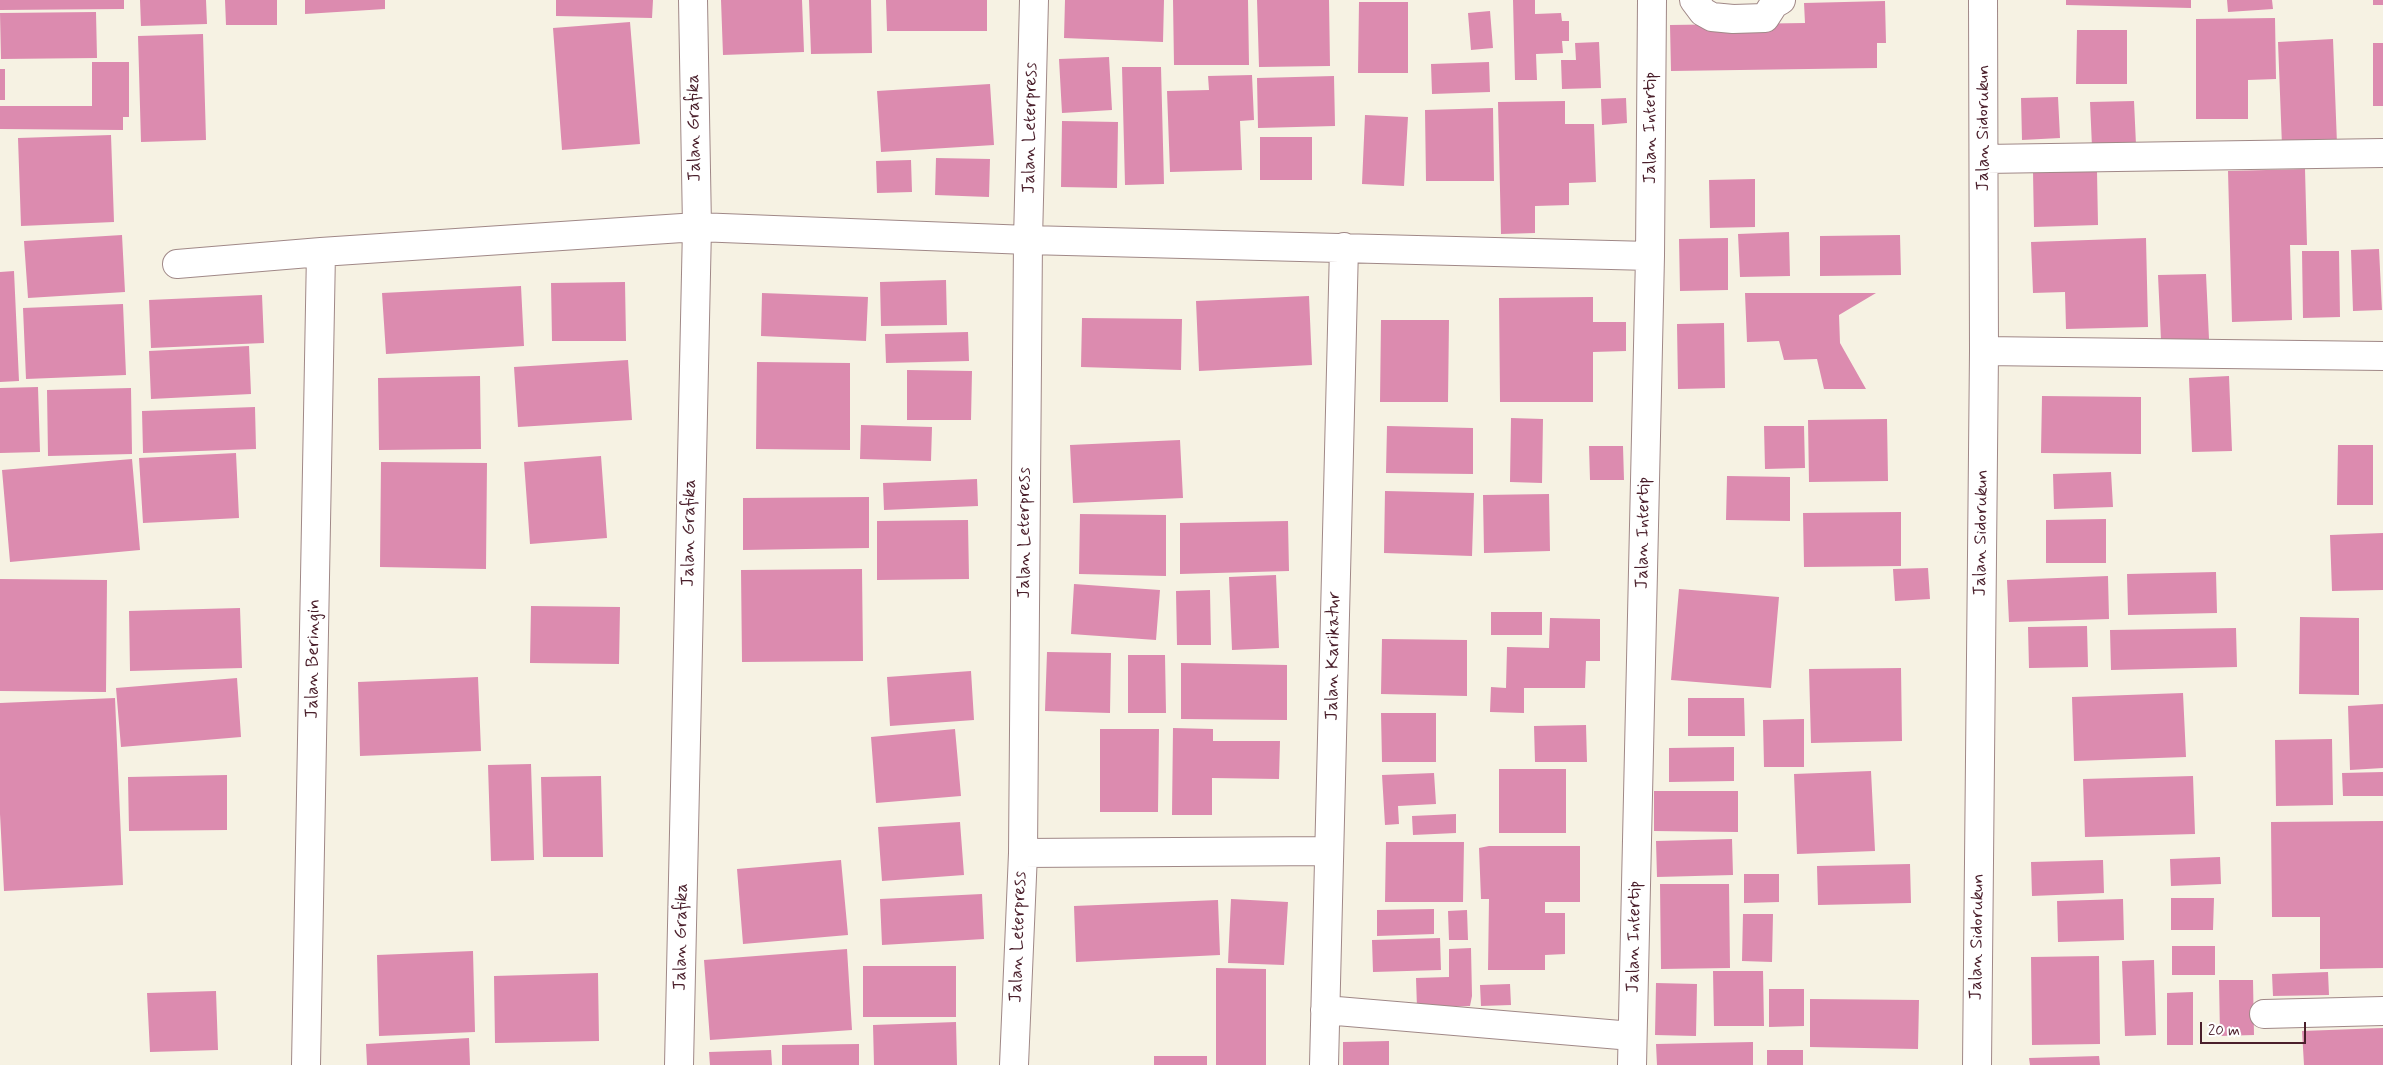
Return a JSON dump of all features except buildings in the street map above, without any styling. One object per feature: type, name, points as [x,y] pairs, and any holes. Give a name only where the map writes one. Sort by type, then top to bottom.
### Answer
[{"type":"street","name":"Jalan Grafika","points":[[679,1065],[697,227],[693,0]]},
{"type":"street","name":"Jalan Leterpress","points":[[1014,1065],[1022,853],[1028,240],[1034,0]]},
{"type":"street","name":"Jalan Intertip","points":[[1632,1065],[1650,256],[1652,0]]},
{"type":"street","points":[[1694,0],[1703,12],[1712,17],[1733,20],[1765,18],[1774,4],[1781,0]]},
{"type":"street","name":"Jalan Sidorukun","points":[[1977,1065],[1984,351],[1984,0]]},
{"type":"street","points":[[1984,159],[2383,152]]},
{"type":"street","points":[[178,264],[321,252],[697,227],[1028,240],[1650,256]]},
{"type":"street","name":"Jalan Karikatur","points":[[1324,1065],[1344,247]]},
{"type":"street","name":"Jalan Beringin","points":[[306,1065],[321,252]]},
{"type":"street","points":[[1984,351],[2383,356]]},
{"type":"street","points":[[1022,853],[1329,851]]},
{"type":"street","points":[[1325,1010],[1632,1036]]},
{"type":"street","points":[[2264,1014],[2383,1011]]}]
